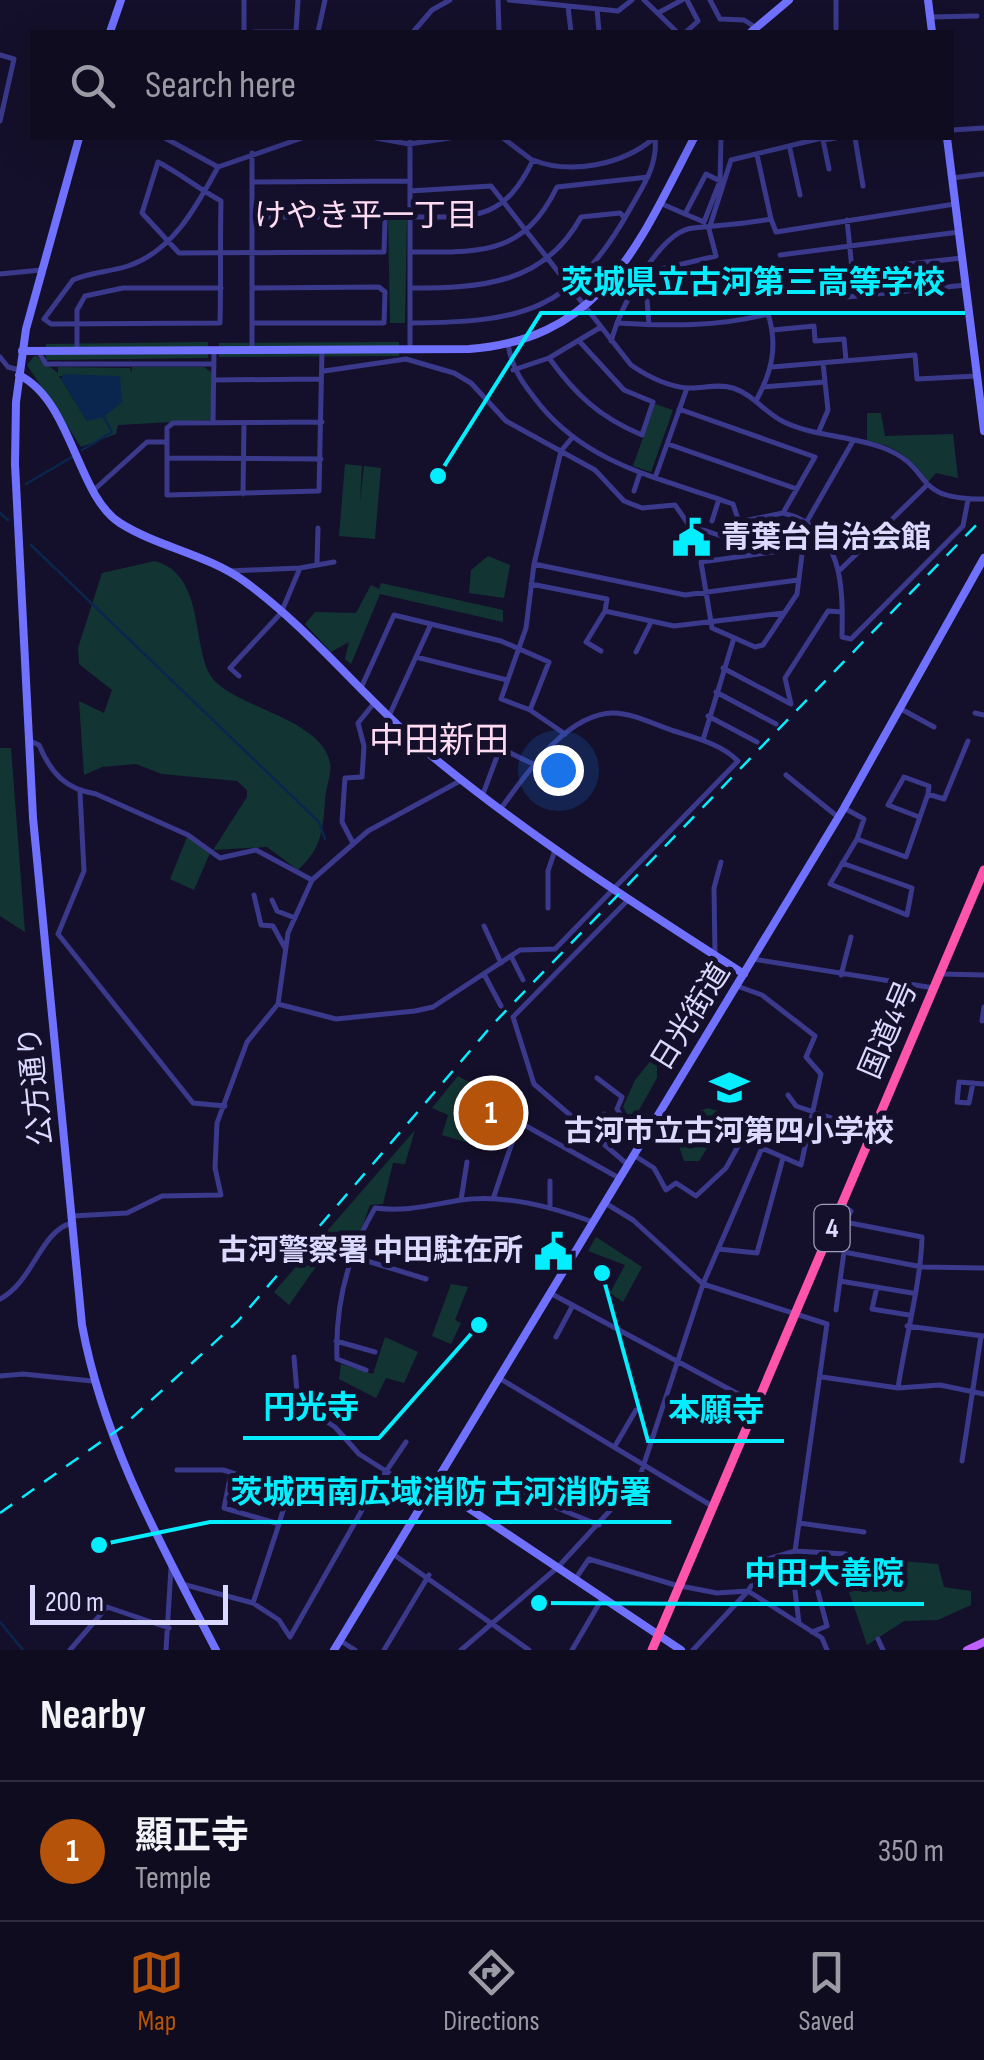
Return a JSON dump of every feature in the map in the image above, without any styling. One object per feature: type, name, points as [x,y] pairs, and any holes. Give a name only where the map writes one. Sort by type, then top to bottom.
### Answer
[{"type":"highway","name":"国道4号","points":[[652,1650],[984,870]]},
{"type":"main road","points":[[966,1650],[979,1646]]},
{"type":"street","points":[[111,30],[120,0]]},
{"type":"street","points":[[244,0],[244,30]]},
{"type":"street","points":[[296,30],[298,0]]},
{"type":"street","points":[[318,30],[324,0]]},
{"type":"street","points":[[415,30],[432,10],[450,0]]},
{"type":"street","points":[[498,0],[499,30]]},
{"type":"street","points":[[508,0],[596,9],[626,9],[632,0]]},
{"type":"street","points":[[644,0],[675,30]]},
{"type":"street","points":[[658,13],[684,0],[698,21],[688,30]]},
{"type":"street","points":[[710,0],[720,19],[744,20],[753,30],[789,0]]},
{"type":"street","points":[[836,0],[836,28]]},
{"type":"street","points":[[928,0],[932,30]]},
{"type":"street","points":[[571,30],[574,4]]},
{"type":"street","points":[[596,9],[599,30]]},
{"type":"street","points":[[930,17],[977,16]]},
{"type":"street","points":[[0,55],[14,59],[0,121]]},
{"type":"street","points":[[954,130],[984,128]]},
{"type":"street","name":"公方通り","points":[[78,140],[40,270],[16,378],[14,464],[28,741],[44,935],[92,1381],[121,1464],[216,1650]]},
{"type":"street","points":[[170,140],[218,167]]},
{"type":"street","points":[[252,217],[380,217],[385,221],[384,252],[220,252],[179,252],[168,242],[142,213],[158,162],[200,184],[204,192],[220,200],[220,252],[220,288],[220,323],[77,324],[44,320],[73,280],[128,266],[168,242],[204,192],[218,167],[295,140]]},
{"type":"street","points":[[506,140],[532,160],[550,166],[592,165],[625,156],[651,140]]},
{"type":"street","points":[[410,323],[496,320],[531,310],[570,287],[595,262],[625,218],[648,177],[656,153],[654,140]]},
{"type":"street","points":[[22,350],[410,349],[508,344],[552,328],[586,308],[620,271],[693,140]]},
{"type":"street","points":[[660,203],[704,222],[720,180],[721,140]]},
{"type":"street","points":[[644,273],[716,256],[709,229],[732,160],[818,140]]},
{"type":"street","points":[[822,140],[828,170]]},
{"type":"street","points":[[855,140],[863,186]]},
{"type":"street","points":[[947,140],[984,431]]},
{"type":"street","points":[[410,141],[410,349]]},
{"type":"street","points":[[790,148],[800,195]]},
{"type":"street","points":[[252,153],[252,349]]},
{"type":"street","points":[[757,155],[776,232],[955,204]]},
{"type":"street","points":[[410,217],[466,217],[505,203],[532,160]]},
{"type":"street","points":[[685,214],[706,174],[720,180]]},
{"type":"street","points":[[952,178],[984,174]]},
{"type":"street","points":[[410,252],[488,250],[528,232],[556,187],[648,177]]},
{"type":"street","points":[[252,182],[410,181]]},
{"type":"street","points":[[410,191],[491,186],[630,365],[650,378],[687,388],[724,386],[757,400],[782,421],[878,446],[914,465],[926,486],[948,499],[984,499]]},
{"type":"street","points":[[410,288],[484,287],[516,278],[548,259],[581,216],[620,213],[625,218]]},
{"type":"street","points":[[611,341],[635,286],[669,240],[692,228],[771,219]]},
{"type":"street","points":[[847,220],[852,269]]},
{"type":"street","points":[[780,255],[959,232]]},
{"type":"street","points":[[827,273],[962,258]]},
{"type":"street","points":[[0,274],[40,270]]},
{"type":"street","points":[[635,286],[646,286],[649,325]]},
{"type":"street","points":[[846,297],[966,286]]},
{"type":"street","points":[[77,351],[77,310],[85,296],[123,288],[220,288]]},
{"type":"street","points":[[252,288],[379,288],[385,292],[384,322],[252,323]]},
{"type":"street","points":[[618,323],[734,322],[768,314],[773,330],[772,368],[757,400]]},
{"type":"street","points":[[773,330],[814,326],[815,341],[844,339],[846,361]]},
{"type":"street","points":[[513,370],[549,358],[601,327]]},
{"type":"street","points":[[549,358],[577,397],[611,422],[642,435],[653,402],[624,390],[580,342]]},
{"type":"street","points":[[508,344],[513,370],[572,439],[640,473],[732,504],[739,522]]},
{"type":"street","points":[[214,349],[214,423]]},
{"type":"street","points":[[322,350],[322,422],[319,491],[167,495],[167,428],[172,422],[322,422]]},
{"type":"street","points":[[38,351],[46,364],[214,364]]},
{"type":"street","points":[[772,368],[915,356],[918,379],[978,376]]},
{"type":"street","points":[[0,357],[16,378],[36,386],[55,412],[95,489],[120,523],[229,571],[281,612],[389,716],[462,779],[628,900],[744,974]]},
{"type":"street","points":[[214,380],[322,375],[406,359],[454,372],[471,383],[506,421],[595,470],[613,492],[633,506],[675,505],[689,525],[724,537],[739,522],[783,513],[806,523],[841,569],[842,637],[851,639],[963,526],[968,499]]},
{"type":"street","points":[[819,431],[828,410],[823,363]]},
{"type":"street","points":[[763,387],[825,382]]},
{"type":"street","points":[[655,478],[687,388]]},
{"type":"street","points":[[679,409],[815,457],[783,513]]},
{"type":"street","points":[[243,494],[244,422]]},
{"type":"street","points":[[564,734],[530,710],[502,700],[519,650],[534,564],[562,451],[572,439]]},
{"type":"street","points":[[95,489],[147,442],[167,442]]},
{"type":"street","points":[[709,623],[755,647],[763,646],[797,594],[806,523],[853,442]]},
{"type":"street","points":[[668,444],[797,489]]},
{"type":"street","points":[[167,458],[321,459]]},
{"type":"street","points":[[634,490],[640,473]]},
{"type":"street","points":[[841,569],[926,486]]},
{"type":"street","points":[[712,521],[720,499]]},
{"type":"street","points":[[317,562],[318,528]]},
{"type":"street","points":[[709,623],[700,562],[802,548]]},
{"type":"street","name":"日光街道","points":[[334,1650],[844,808],[984,558]]},
{"type":"street","points":[[229,571],[300,568],[334,562]]},
{"type":"street","points":[[534,564],[662,593],[706,592],[798,580]]},
{"type":"street","points":[[240,676],[230,668],[281,612],[300,568]]},
{"type":"street","points":[[531,584],[607,599],[606,611],[586,642],[601,651]]},
{"type":"street","points":[[723,668],[791,704],[785,678],[828,610],[842,612]]},
{"type":"street","points":[[606,611],[674,626],[784,613]]},
{"type":"street","points":[[361,688],[394,615],[549,662],[530,710]]},
{"type":"street","points":[[636,652],[652,622]]},
{"type":"street","points":[[389,716],[431,624]]},
{"type":"street","points":[[703,740],[734,638]]},
{"type":"street","points":[[416,656],[507,680]]},
{"type":"street","points":[[716,692],[776,724]]},
{"type":"street","points":[[354,842],[342,822],[345,778],[362,777],[364,746],[358,723],[375,702]]},
{"type":"street","points":[[901,709],[934,727]]},
{"type":"street","points":[[278,1004],[336,1019],[415,1011],[433,1007],[520,950],[555,949],[738,761],[703,740],[612,713],[564,734],[533,764],[502,807]]},
{"type":"street","points":[[975,713],[984,715]]},
{"type":"street","points":[[708,716],[757,742]]},
{"type":"street","points":[[483,794],[504,734]]},
{"type":"street","points":[[28,741],[39,746],[52,773],[80,792],[96,794],[188,835],[220,858],[256,850],[312,880]]},
{"type":"street","points":[[928,794],[944,799],[968,741]]},
{"type":"street","points":[[500,748],[533,764]]},
{"type":"street","points":[[786,776],[838,817]]},
{"type":"street","points":[[857,839],[906,857],[928,794],[929,786],[904,777],[888,805],[919,817]]},
{"type":"street","points":[[0,1300],[23,1284],[56,1230],[72,1219],[127,1212],[162,1196],[220,1195],[215,1134],[247,1042],[278,1004],[285,948],[312,880],[354,842],[462,779]]},
{"type":"street","points":[[58,934],[84,871],[80,792]]},
{"type":"street","points":[[842,863],[912,888],[907,915],[830,884],[842,863],[857,839],[864,819],[844,808]]},
{"type":"street","points":[[548,908],[548,870],[556,847]]},
{"type":"street","points":[[715,956],[714,888],[721,862]]},
{"type":"street","points":[[254,896],[260,925],[273,926],[285,948]]},
{"type":"street","points":[[272,900],[276,912],[295,918]]},
{"type":"street","points":[[627,1164],[534,1084],[512,1018],[628,900]]},
{"type":"street","points":[[484,926],[501,962]]},
{"type":"street","points":[[44,935],[58,934]]},
{"type":"street","points":[[58,934],[193,1104],[225,1106]]},
{"type":"street","points":[[840,975],[850,938]]},
{"type":"street","points":[[511,956],[523,980]]},
{"type":"street","points":[[753,959],[934,988]]},
{"type":"street","points":[[484,974],[501,1006]]},
{"type":"street","points":[[940,974],[984,976]]},
{"type":"street","points":[[632,1154],[654,1168],[666,1190],[676,1183],[696,1196],[726,1168],[742,1140],[801,1165],[821,1074],[806,1056],[815,1036],[762,995],[737,986]]},
{"type":"street","points":[[982,1020],[984,1007]]},
{"type":"street","points":[[597,1078],[622,1097],[617,1109],[640,1143]]},
{"type":"street","points":[[973,1084],[969,1103],[956,1102],[959,1082],[984,1084]]},
{"type":"street","points":[[788,1095],[796,1106],[873,1132]]},
{"type":"street","points":[[604,1114],[608,1150]]},
{"type":"street","points":[[493,1199],[519,1122],[619,1178]]},
{"type":"street","points":[[461,1650],[486,1624],[558,1566],[633,1489],[703,1284],[762,1148]]},
{"type":"street","points":[[718,1249],[757,1253],[783,1157]]},
{"type":"street","points":[[461,1200],[467,1162]]},
{"type":"street","points":[[550,1182],[550,1207]]},
{"type":"street","points":[[366,1370],[337,1359],[336,1340],[338,1305],[375,1208],[408,1212],[461,1200],[493,1199],[550,1207],[593,1222]]},
{"type":"street","points":[[604,1202],[633,1220],[703,1284],[826,1324],[822,1378],[795,1551]]},
{"type":"street","points":[[836,1310],[845,1222],[852,1211],[842,1205]]},
{"type":"street","points":[[845,1222],[922,1237],[922,1267],[912,1293],[898,1388]]},
{"type":"street","points":[[844,1252],[922,1267],[984,1268]]},
{"type":"street","points":[[354,1258],[426,1278]]},
{"type":"street","points":[[840,1282],[912,1293]]},
{"type":"street","points":[[877,1287],[872,1309],[908,1315]]},
{"type":"street","points":[[550,1293],[680,1358],[758,1404]]},
{"type":"street","points":[[556,1337],[573,1305]]},
{"type":"street","points":[[907,1326],[983,1336],[962,1461]]},
{"type":"street","points":[[336,1340],[374,1352]]},
{"type":"street","points":[[294,1358],[298,1404],[335,1427],[359,1454],[427,1497]]},
{"type":"street","points":[[0,1376],[23,1374],[92,1381]]},
{"type":"street","points":[[498,1378],[714,1507]]},
{"type":"street","points":[[822,1378],[898,1388],[940,1386],[984,1394]]},
{"type":"street","points":[[614,1447],[636,1410]]},
{"type":"street","points":[[182,1584],[253,1602],[279,1620],[290,1637],[406,1442]]},
{"type":"street","points":[[177,1470],[231,1473],[289,1490],[253,1602]]},
{"type":"street","points":[[231,1473],[224,1508],[279,1524]]},
{"type":"street","points":[[470,1482],[518,1492],[599,1525]]},
{"type":"street","points":[[434,1484],[682,1650]]},
{"type":"street","points":[[799,1523],[864,1532]]},
{"type":"street","points":[[693,1650],[748,1591],[768,1559],[795,1551],[846,1554]]},
{"type":"street","points":[[392,1553],[428,1575],[486,1624],[529,1650]]},
{"type":"street","points":[[575,1578],[589,1559],[632,1576],[717,1593],[748,1591],[812,1632],[827,1650]]},
{"type":"street","points":[[166,1650],[171,1565]]},
{"type":"street","points":[[384,1650],[428,1575]]},
{"type":"street","points":[[795,1591],[799,1624]]},
{"type":"street","points":[[812,1632],[827,1626],[818,1592]]},
{"type":"street","points":[[572,1650],[603,1597]]},
{"type":"street","points":[[70,1650],[107,1607],[169,1628]]},
{"type":"street","points":[[878,1638],[884,1650]]},
{"type":"street","points":[[340,1640],[356,1650]]},
{"type":"green space","points":[[388,215],[407,215],[405,323],[390,323]]},
{"type":"green space","points":[[208,342],[208,358],[46,360],[46,344]]},
{"type":"green space","points":[[399,342],[399,356],[219,357],[219,343]]},
{"type":"green space","points":[[35,355],[58,373],[58,367],[130,368],[131,373],[132,367],[204,367],[211,372],[211,420],[118,425],[116,434],[81,447],[27,365]],"holes":[[[59,376],[120,376],[87,421]]]},
{"type":"green space","points":[[655,404],[673,410],[651,472],[633,466]]},
{"type":"green space","points":[[867,413],[881,413],[885,436],[953,434],[958,478],[936,473],[928,482],[902,454],[867,441]]},
{"type":"green space","points":[[345,464],[362,466],[360,502],[364,466],[381,468],[375,539],[339,536]]},
{"type":"green space","points":[[488,556],[510,565],[504,598],[469,593],[471,570]]},
{"type":"green space","points":[[155,561],[170,568],[189,593],[204,658],[219,685],[293,723],[323,747],[330,767],[322,830],[312,855],[298,870],[267,847],[213,850],[247,797],[247,790],[237,781],[162,774],[136,764],[102,767],[84,775],[79,701],[104,713],[112,690],[79,664],[78,648],[102,573]]},
{"type":"green space","points":[[381,583],[503,610],[503,622],[380,594],[351,664],[345,659],[349,642],[331,652],[305,624],[315,612],[356,613],[371,585],[379,589]]},
{"type":"green space","points":[[0,748],[11,748],[25,932],[0,916]]},
{"type":"green space","points":[[188,835],[210,853],[194,890],[170,879]]},
{"type":"green space","points":[[657,1053],[657,1078],[639,1110],[652,1116],[639,1136],[623,1107],[635,1080]]},
{"type":"green space","points":[[458,1076],[491,1094],[489,1117],[498,1121],[502,1112],[507,1113],[515,1125],[508,1138],[497,1138],[493,1130],[478,1125],[472,1144],[442,1135],[448,1115],[432,1108]]},
{"type":"green space","points":[[699,1111],[718,1111],[721,1126],[699,1161],[684,1161],[679,1146]]},
{"type":"green space","points":[[415,1130],[405,1164],[393,1163],[383,1204],[370,1205],[353,1253],[329,1248],[289,1305],[274,1292]]},
{"type":"green space","points":[[596,1237],[642,1267],[623,1302],[610,1293],[625,1265],[588,1251]]},
{"type":"green space","points":[[451,1284],[468,1287],[455,1320],[461,1323],[451,1344],[432,1336]]},
{"type":"green space","points":[[385,1337],[418,1352],[404,1383],[386,1378],[376,1398],[339,1379],[341,1364],[373,1374]]},
{"type":"green space","points":[[878,1559],[938,1564],[944,1587],[971,1591],[971,1605],[938,1620],[904,1621],[867,1645],[844,1577]]},
{"type":"water","points":[[63,374],[120,376],[122,402],[104,417],[87,421],[61,379]]},
{"type":"waterway","points":[[82,450],[112,432],[104,417]]},
{"type":"waterway","points":[[26,484],[72,457]]},
{"type":"waterway","points":[[0,513],[8,520]]},
{"type":"waterway","points":[[31,545],[319,822],[325,839]]},
{"type":"waterway","points":[[0,1622],[23,1650]]},
{"type":"railway","points":[[0,1513],[122,1427],[238,1321],[494,1023],[984,517]]},
{"type":"place","name":"茨城県立古河第三高等学校","points":[[438,476]]},
{"type":"place","name":"青葉台自治会館","points":[[691,538]]},
{"type":"place","name":"古河市立古河第四小学校","points":[[729,1088]]},
{"type":"place","name":"顯正寺","points":[[491,1113]]},
{"type":"place","name":"古河警察署 中田駐在所","points":[[553,1251]]},
{"type":"place","name":"本願寺","points":[[602,1273]]},
{"type":"place","name":"円光寺","points":[[479,1325]]},
{"type":"place","name":"茨城西南広域消防 古河消防署","points":[[99,1545]]},
{"type":"place","name":"中田大善院","points":[[539,1603]]},
{"type":"district","name":"けやき平一丁目","points":[[366,216]]},
{"type":"district","name":"中田新田","points":[[439,741]]}]
